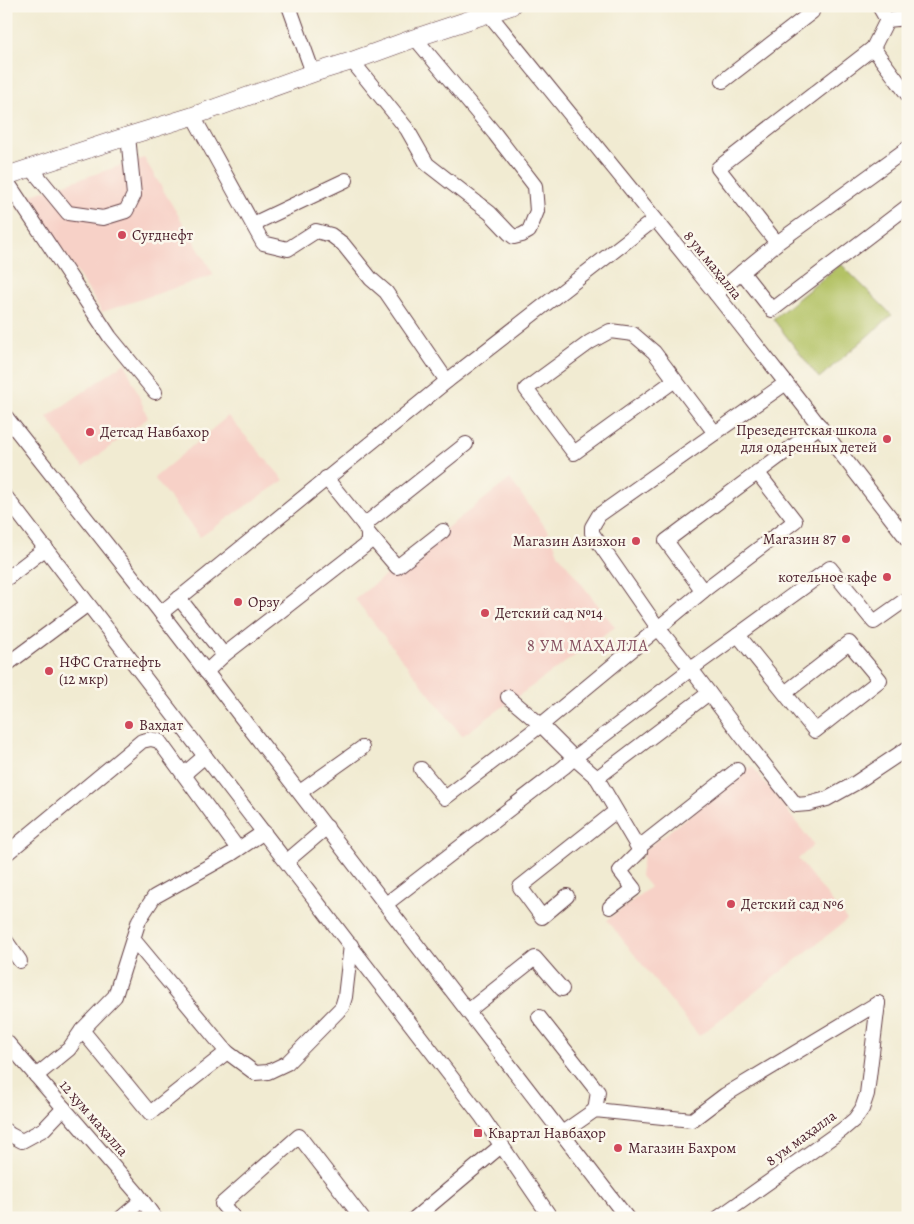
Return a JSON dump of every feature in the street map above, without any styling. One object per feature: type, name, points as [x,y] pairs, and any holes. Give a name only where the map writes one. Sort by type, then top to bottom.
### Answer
[{"type":"main road","points":[[6,176],[193,116],[313,73],[512,6]]},
{"type":"street","points":[[289,6],[313,73]]},
{"type":"street","points":[[724,81],[812,12],[808,6]]},
{"type":"street","points":[[880,6],[887,20]]},
{"type":"street","name":"8 ум маҳалла","points":[[489,14],[716,294],[908,540]]},
{"type":"street","points":[[887,20],[908,18]]},
{"type":"street","points":[[777,243],[718,168],[873,48],[887,20]]},
{"type":"street","points":[[352,61],[407,129],[428,164],[490,213],[514,237],[522,235],[529,231],[537,211],[535,186],[415,38]]},
{"type":"street","points":[[873,48],[908,94]]},
{"type":"street","points":[[193,116],[263,243],[288,250],[316,231],[331,235],[343,244],[371,279],[386,292],[447,381]]},
{"type":"street","points":[[31,168],[68,213],[103,218],[126,211],[134,195],[128,136]]},
{"type":"street","points":[[716,294],[777,243],[908,148]]},
{"type":"street","points":[[6,180],[110,337],[155,392]]},
{"type":"street","points":[[253,224],[346,180]]},
{"type":"street","points":[[742,272],[772,310],[908,206]]},
{"type":"street","points":[[161,613],[447,381],[655,219]]},
{"type":"street","points":[[675,380],[574,453],[526,389],[590,342],[610,331],[634,334],[654,352],[715,433]]},
{"type":"street","points":[[786,383],[600,515],[592,527],[592,533],[658,628],[692,669],[755,756],[796,805],[827,799],[854,784],[908,748]]},
{"type":"street","points":[[6,417],[300,792],[627,1218]]},
{"type":"street","points":[[703,591],[666,541],[820,426]]},
{"type":"street","points":[[366,529],[466,444]]},
{"type":"street","points":[[421,768],[445,798],[541,725],[703,591],[795,521],[757,472]]},
{"type":"street","points":[[326,478],[397,567],[443,531]]},
{"type":"street","points":[[6,497],[476,1109],[551,1218]]},
{"type":"street","points":[[206,672],[224,655],[368,543],[366,529]]},
{"type":"street","points":[[6,579],[46,548]]},
{"type":"street","points":[[386,904],[574,758],[830,568],[874,622],[908,598]]},
{"type":"street","points":[[179,598],[224,655]]},
{"type":"street","points":[[6,665],[88,604]]},
{"type":"street","points":[[738,635],[785,694],[849,643],[880,680],[815,731],[738,635]]},
{"type":"street","points":[[597,778],[709,694]]},
{"type":"street","points":[[508,697],[541,725],[597,778],[640,851],[620,871],[634,889],[610,907]]},
{"type":"street","points":[[6,854],[142,741],[151,739],[160,741],[238,849]]},
{"type":"street","points":[[300,792],[362,748]]},
{"type":"street","points":[[184,774],[205,756]]},
{"type":"street","points":[[638,848],[737,770]]},
{"type":"street","points":[[567,896],[542,917],[520,887],[616,811]]},
{"type":"street","points":[[287,861],[327,827]]},
{"type":"street","points":[[36,1076],[69,1049],[82,1030],[115,996],[139,920],[154,897],[264,832]]},
{"type":"street","points":[[133,939],[227,1052],[255,1072],[268,1072],[287,1063],[342,1007],[345,997],[351,945]]},
{"type":"street","points":[[6,941],[20,961]]},
{"type":"street","points":[[468,1011],[536,958],[562,989]]},
{"type":"street","name":"8 ум маҳалла","points":[[595,1110],[692,1120],[725,1095],[878,1003],[867,1094],[862,1109],[855,1119],[718,1218]]},
{"type":"street","points":[[539,1018],[598,1092],[595,1110],[562,1133]]},
{"type":"street","points":[[82,1030],[150,1114],[227,1052]]},
{"type":"street","name":"12 ҳум маҳалла","points":[[6,1041],[142,1200],[155,1218]]},
{"type":"street","points":[[6,1131],[22,1141],[44,1128],[64,1108]]},
{"type":"street","points":[[234,1218],[222,1204],[299,1136],[362,1218]]},
{"type":"street","points":[[415,1218],[502,1145]]},
{"type":"street","points":[[121,1218],[142,1200]]},
{"type":"shaded area","name":"Суғднефт","points":[[144,158],[214,275],[102,312],[28,196]]},
{"type":"shaded area","points":[[125,363],[148,418],[83,467],[47,417]]},
{"type":"shaded area","points":[[228,416],[284,480],[200,537],[154,478]]},
{"type":"shaded area","name":"Детский сад №14","points":[[510,479],[550,534],[559,555],[615,627],[462,736],[355,599]]},
{"type":"shaded area","name":"Детский сад №6","points":[[752,766],[814,845],[798,859],[847,920],[699,1036],[607,920],[650,887],[640,875],[644,851]]},
{"type":"green space","points":[[841,264],[892,315],[819,378],[773,319]]},
{"type":"place","name":"Суғднефт","points":[[122,235]]},
{"type":"place","name":"Детсад Навбахор","points":[[90,432]]},
{"type":"place","name":"Презедентская школа для одаренных детей","points":[[887,439]]},
{"type":"place","name":"Магазин 87","points":[[846,539]]},
{"type":"place","name":"Магазин Азизхон","points":[[636,541]]},
{"type":"place","name":"котельное кафе","points":[[887,577]]},
{"type":"place","name":"Орзу","points":[[238,602]]},
{"type":"place","name":"Детский сад №14","points":[[485,613]]},
{"type":"place","name":"НФС Статнефть (12 мкр)","points":[[49,671]]},
{"type":"place","name":"Вахдат","points":[[129,725]]},
{"type":"place","name":"Детский сад №6","points":[[731,904]]},
{"type":"place","name":"Квартал Навбаҳор","points":[[478,1133]]},
{"type":"place","name":"Магазин Бахром","points":[[618,1148]]},
{"type":"district","name":"8 УМ МАҲАЛЛА","points":[[588,646]]}]
